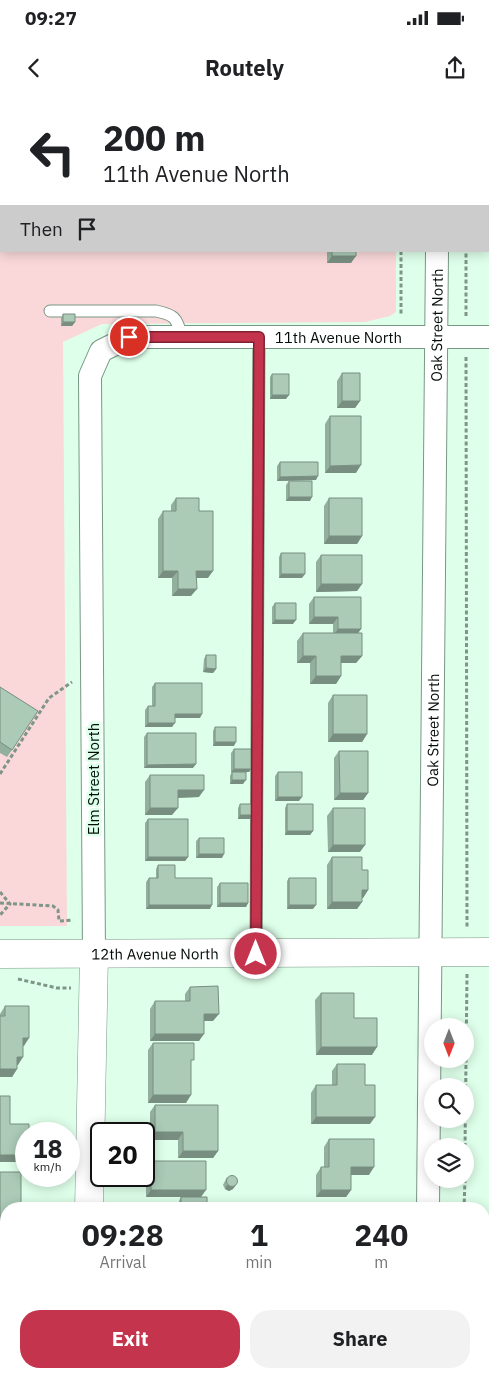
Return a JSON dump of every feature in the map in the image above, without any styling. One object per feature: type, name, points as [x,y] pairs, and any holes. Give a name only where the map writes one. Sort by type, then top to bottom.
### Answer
[{"type":"main road","name":"12th Avenue North","points":[[0,954],[478,952]]},
{"type":"main road","name":"Elm Street North","points":[[88,1202],[94,954]]},
{"type":"street","name":"Oak Street North","points":[[428,1202],[437,252]]},
{"type":"street","name":"11th Avenue North","points":[[101,351],[129,337],[489,337]]},
{"type":"street","name":"Elm Street North","points":[[94,954],[90,376],[101,351]]},
{"type":"lane","points":[[50,311],[156,311],[169,314],[177,320],[182,337]]},
{"type":"lane","points":[[256,954],[259,337]]},
{"type":"path","points":[[401,252],[401,337]]},
{"type":"path","points":[[466,252],[478,952],[466,1138]]},
{"type":"path","points":[[0,774],[49,698],[74,680]]},
{"type":"path","points":[[0,892],[10,904]]},
{"type":"path","points":[[0,903],[53,906],[58,910],[60,920],[94,920]]},
{"type":"path","points":[[0,914],[10,904]]},
{"type":"path","points":[[13,978],[57,988],[92,989]]},
{"type":"path","points":[[464,1202],[465,1188]]},
{"type":"shaded area","points":[[0,252],[396,252],[396,312],[390,316],[365,322],[102,324],[63,342],[67,926],[0,926]]},
{"type":"building","points":[[332,252],[356,252],[356,256],[332,256]]},
{"type":"building","points":[[63,314],[75,314],[75,322],[63,322]]},
{"type":"building","points":[[342,373],[360,373],[360,401],[342,401]]},
{"type":"building","points":[[272,374],[289,374],[289,395],[272,395]]},
{"type":"building","points":[[330,416],[361,416],[361,465],[330,466]]},
{"type":"building","points":[[280,462],[318,462],[318,476],[280,477]]},
{"type":"building","points":[[289,481],[312,481],[312,497],[289,497]]},
{"type":"building","points":[[176,498],[199,498],[199,511],[213,511],[213,571],[196,571],[197,589],[178,589],[178,571],[163,571],[163,511],[176,511]]},
{"type":"building","points":[[329,498],[362,498],[362,536],[329,536]]},
{"type":"building","points":[[281,553],[305,553],[305,574],[281,574]]},
{"type":"building","points":[[321,555],[362,555],[362,584],[321,584]]},
{"type":"building","points":[[314,597],[361,597],[361,629],[338,629],[338,617],[314,617]]},
{"type":"building","points":[[275,603],[296,603],[296,620],[275,620]]},
{"type":"building","points":[[303,633],[362,633],[362,656],[341,656],[341,676],[316,676],[316,656],[303,656]]},
{"type":"building","points":[[206,655],[216,655],[216,669],[206,668]]},
{"type":"building","points":[[155,683],[202,683],[202,714],[175,714],[175,723],[148,723],[148,706],[155,706]]},
{"type":"building","points":[[0,687],[38,711],[12,750],[0,742]]},
{"type":"building","points":[[333,695],[367,695],[367,734],[333,734]]},
{"type":"building","points":[[215,727],[236,727],[236,742],[215,742]]},
{"type":"building","points":[[147,733],[196,733],[196,764],[147,765]]},
{"type":"building","points":[[234,749],[251,749],[251,769],[234,769]]},
{"type":"building","points":[[339,751],[368,751],[368,793],[340,793]]},
{"type":"building","points":[[232,772],[246,772],[246,780],[232,780]]},
{"type":"building","points":[[278,772],[302,772],[302,797],[278,797]]},
{"type":"building","points":[[150,775],[204,775],[204,790],[178,790],[178,808],[150,808]]},
{"type":"building","points":[[240,804],[252,804],[252,815],[240,815]]},
{"type":"building","points":[[287,804],[313,804],[313,831],[287,831]]},
{"type":"building","points":[[333,808],[365,808],[365,845],[333,845]]},
{"type":"building","points":[[148,819],[188,819],[188,857],[148,857]]},
{"type":"building","points":[[199,838],[224,838],[224,854],[199,854]]},
{"type":"building","points":[[332,857],[362,857],[362,870],[368,870],[368,890],[362,890],[362,902],[332,902]]},
{"type":"building","points":[[158,865],[175,865],[175,878],[212,878],[212,905],[149,905],[149,878],[158,878]]},
{"type":"building","points":[[289,878],[316,878],[316,905],[289,905]]},
{"type":"building","points":[[220,883],[248,883],[248,903],[220,903]]},
{"type":"building","points":[[218,986],[219,1014],[204,1014],[204,1034],[155,1034],[155,1001],[190,1001],[190,987]]},
{"type":"building","points":[[321,993],[354,993],[354,1018],[377,1018],[377,1047],[321,1047]]},
{"type":"building","points":[[5,1006],[29,1006],[29,1038],[23,1038],[23,1057],[17,1057],[17,1069],[0,1069],[0,1016],[5,1016]]},
{"type":"building","points":[[153,1043],[194,1043],[194,1060],[191,1060],[191,1095],[153,1095]]},
{"type":"building","points":[[337,1064],[365,1064],[365,1085],[375,1085],[375,1117],[316,1117],[316,1085],[337,1085]]},
{"type":"building","points":[[0,1096],[10,1096],[10,1124],[15,1124],[15,1155],[0,1155]]},
{"type":"building","points":[[155,1105],[218,1105],[218,1151],[183,1151],[183,1132],[155,1132]]},
{"type":"building","points":[[329,1139],[374,1139],[374,1167],[351,1167],[351,1190],[321,1190],[321,1167],[329,1167]]},
{"type":"building","points":[[155,1161],[206,1161],[206,1190],[151,1190],[151,1187],[155,1187]]},
{"type":"building","points":[[0,1172],[15,1172],[15,1187],[21,1187],[21,1202],[0,1202]]},
{"type":"building","points":[[232,1175],[238,1181],[232,1187],[226,1181]]},
{"type":"building","points":[[181,1197],[207,1197],[207,1202],[181,1202]]},
{"type":"route","points":[[129,337],[259,337],[256,954]]}]
